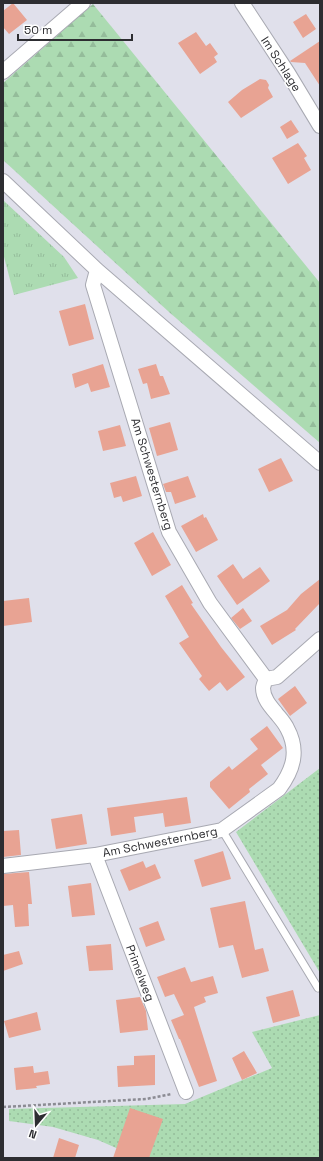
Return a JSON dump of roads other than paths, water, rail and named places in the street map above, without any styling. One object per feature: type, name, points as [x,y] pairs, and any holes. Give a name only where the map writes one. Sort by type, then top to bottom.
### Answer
[{"type":"street","points":[[3,72],[83,3]]},
{"type":"street","name":"Im Schlage","points":[[242,3],[288,73],[320,126]]},
{"type":"street","points":[[3,181],[97,270],[320,463]]},
{"type":"street","name":"Am Schwesternberg","points":[[3,866],[94,855],[222,830],[279,788],[286,779],[291,768],[294,753],[293,742],[287,727],[267,702],[263,689],[266,679],[210,603],[169,532],[93,285],[97,270]]},
{"type":"street","points":[[266,679],[277,677],[320,639]]},
{"type":"street","name":"Primelweg","points":[[94,855],[186,1092]]},
{"type":"lane","points":[[222,830],[318,988]]}]
